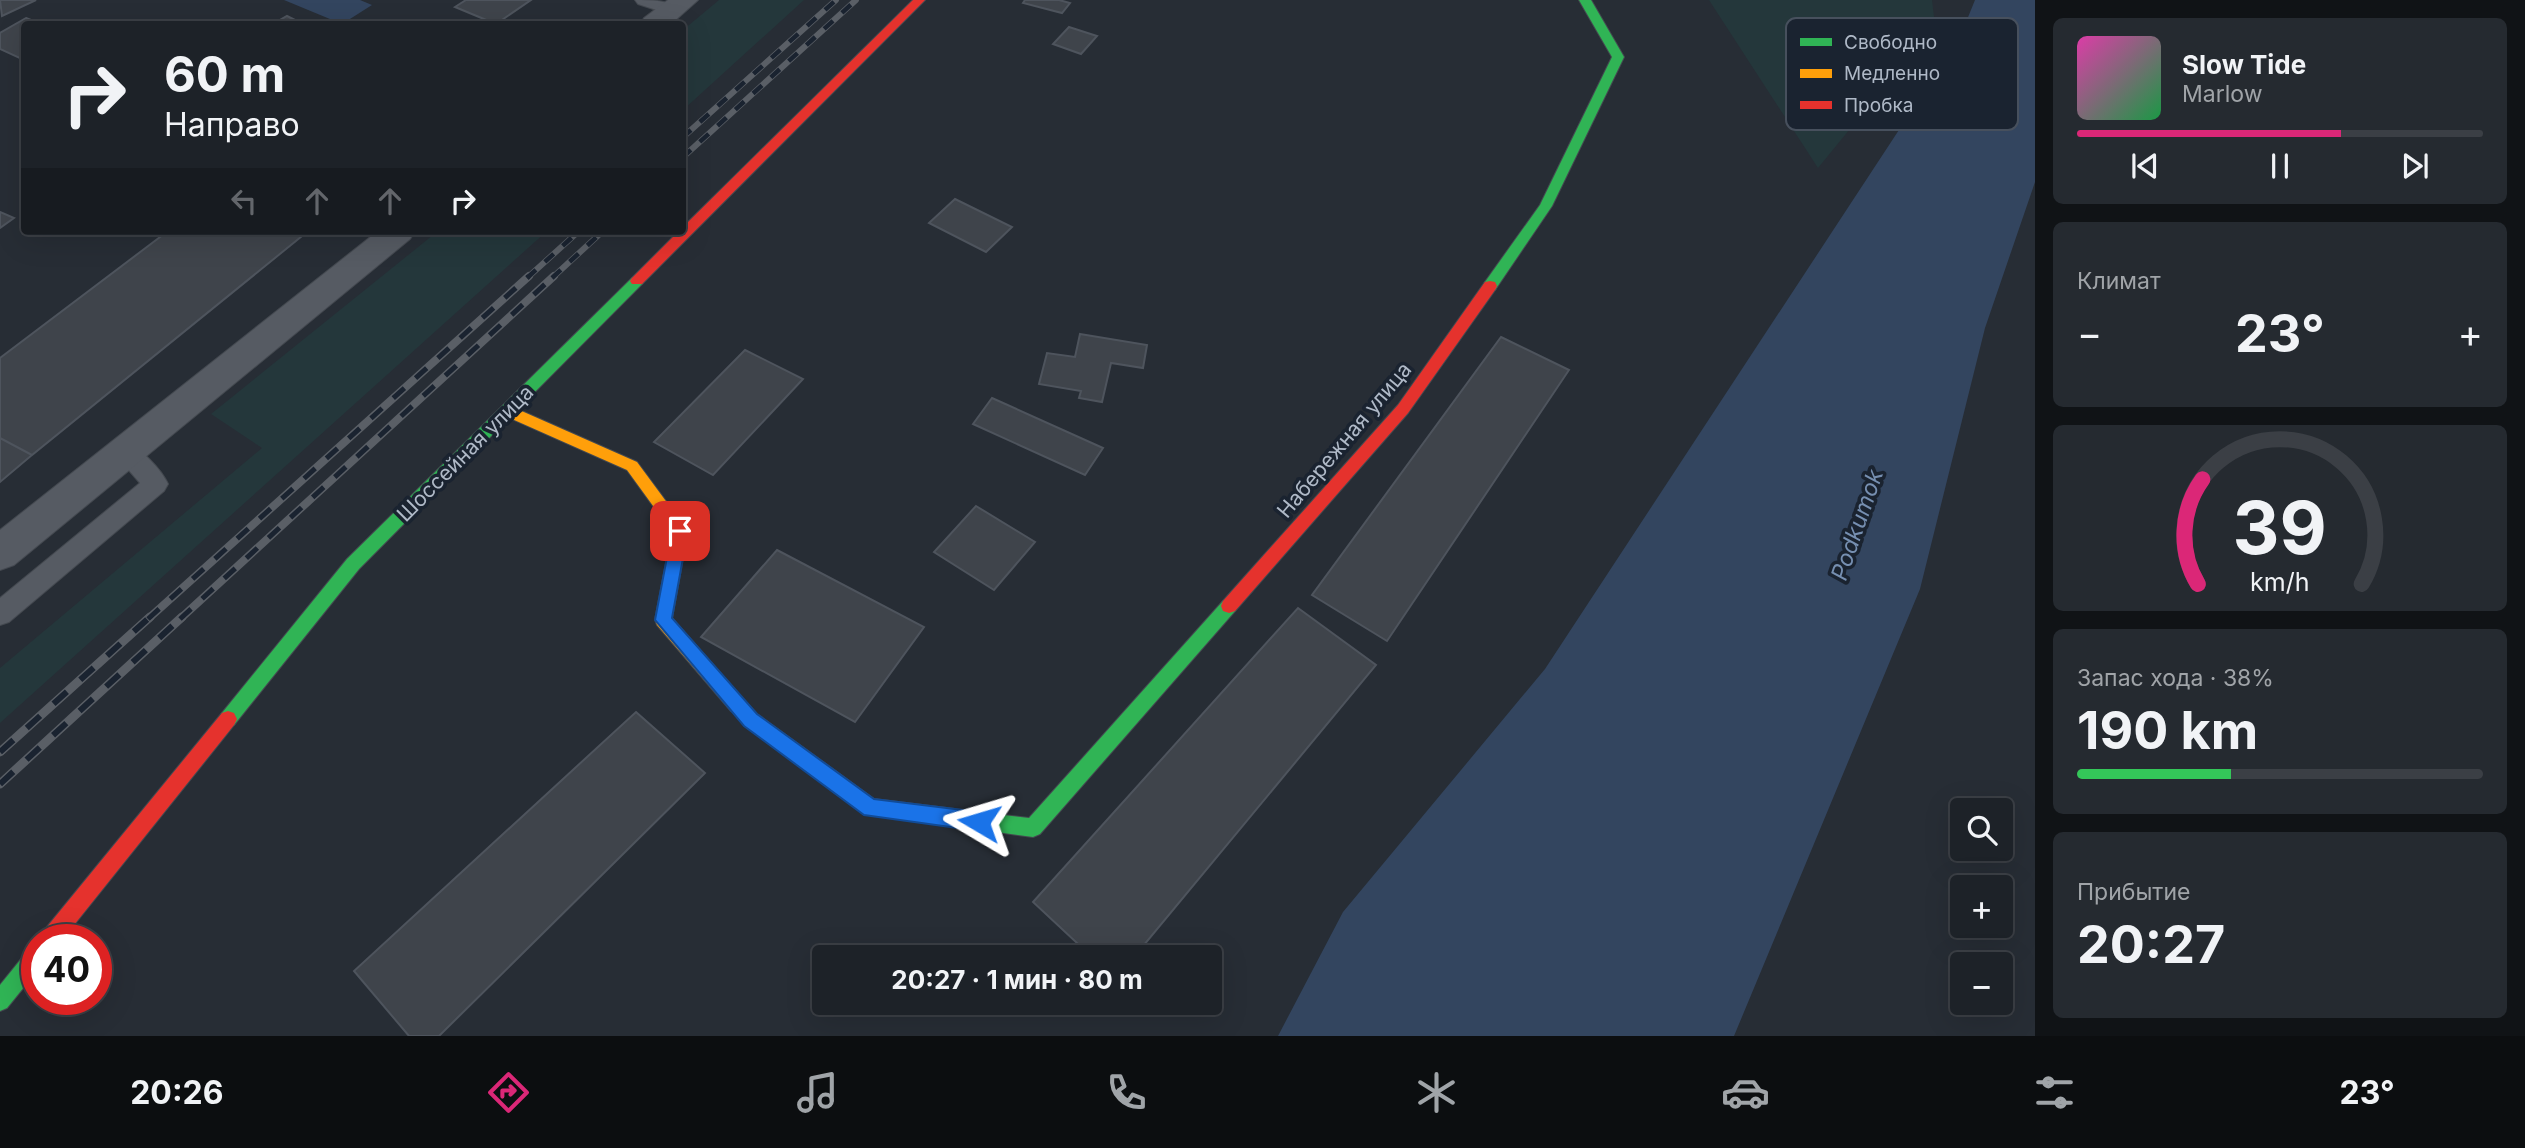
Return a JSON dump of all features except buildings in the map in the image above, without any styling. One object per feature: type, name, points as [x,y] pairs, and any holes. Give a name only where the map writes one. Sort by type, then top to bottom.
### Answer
[{"type":"street","name":"Шоссейная улица","points":[[686,233],[919,0]]},
{"type":"street","name":"Набережная улица","points":[[508,411],[632,466],[680,531],[663,620],[751,720],[871,808],[1033,828],[1403,409],[1546,206],[1618,57],[1585,0]]},
{"type":"street","points":[[0,554],[394,235]]},
{"type":"street","name":"Шоссейная улица","points":[[62,924],[353,564],[684,235]]},
{"type":"street","points":[[0,1001],[21,975]]},
{"type":"lane","points":[[644,0],[670,12]]},
{"type":"lane","points":[[0,614],[156,484],[125,452]]},
{"type":"green space","points":[[719,0],[804,0],[686,107],[686,28]]},
{"type":"green space","points":[[1709,0],[1932,0],[1934,18],[1786,18],[1786,119]]},
{"type":"green space","points":[[1793,130],[1849,130],[1818,168]]},
{"type":"green space","points":[[433,235],[543,235],[0,723],[0,668],[262,448],[211,414]]},
{"type":"water","points":[[284,0],[360,0],[372,5],[347,21],[335,21]]},
{"type":"water","name":"Podkumok","points":[[1975,0],[2035,0],[2035,182],[1985,328],[1920,589],[1734,1036],[1278,1036],[1343,912],[1545,669],[1899,130],[2018,130],[2018,18],[1968,18]]},
{"type":"railway","points":[[686,134],[836,0]]},
{"type":"railway","points":[[686,154],[856,0]]},
{"type":"railway","points":[[527,278],[575,235]]},
{"type":"railway","points":[[552,278],[599,235]]},
{"type":"railway","points":[[148,619],[529,276]]},
{"type":"railway","points":[[180,619],[554,276]]},
{"type":"railway","points":[[0,752],[150,617]]},
{"type":"railway","points":[[0,784],[182,617]]},
{"type":"traffic: fast","points":[[1490,286],[1546,206],[1618,57],[1585,0]]},
{"type":"traffic: fast","points":[[228,719],[353,564],[637,281]]},
{"type":"traffic: fast","points":[[737,705],[751,720],[871,808],[1033,828],[1229,606]]},
{"type":"traffic: fast","points":[[0,1001],[21,975]]},
{"type":"traffic: slow","points":[[508,411],[632,466],[680,531],[663,620],[737,705]]},
{"type":"traffic: jam","points":[[686,232],[919,0]]},
{"type":"traffic: jam","points":[[637,281],[683,235]]},
{"type":"traffic: jam","points":[[1229,606],[1403,409],[1490,286]]},
{"type":"traffic: jam","points":[[62,924],[228,719]]},
{"type":"route","points":[[680,531],[663,620],[751,720],[871,808],[979,822]]}]
